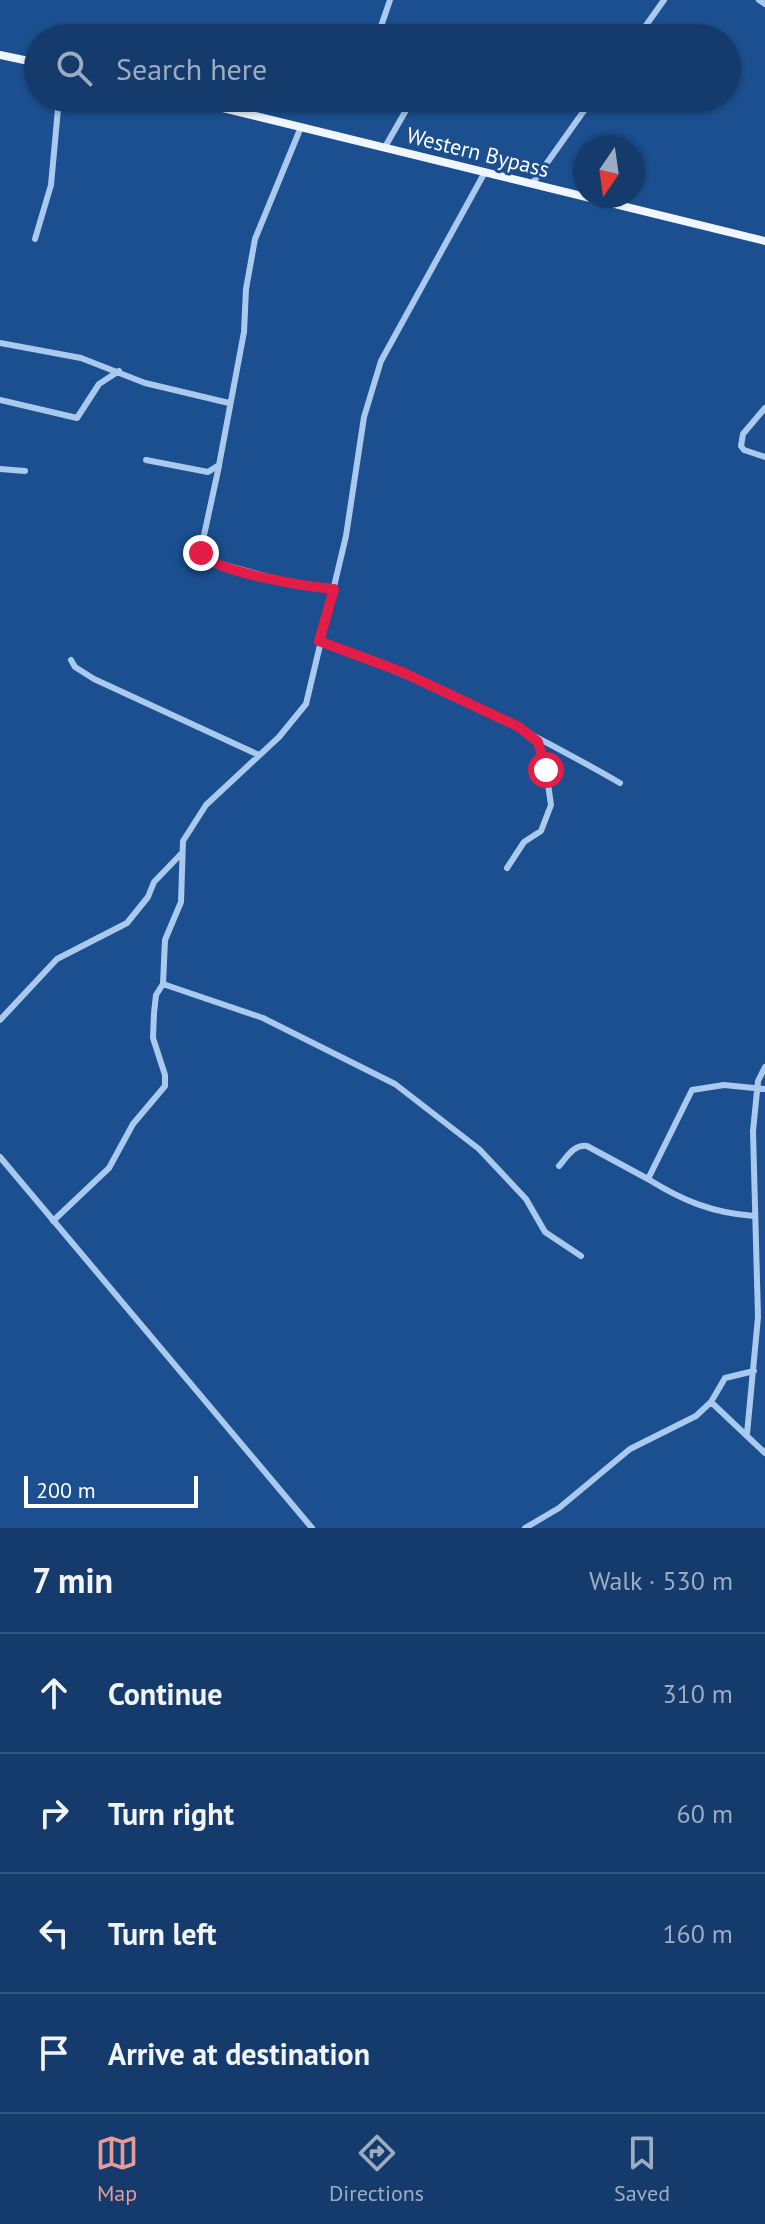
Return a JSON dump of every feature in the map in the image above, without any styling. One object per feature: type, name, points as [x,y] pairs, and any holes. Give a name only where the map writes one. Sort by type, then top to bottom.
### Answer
[{"type":"main road","points":[[0,55],[24,60]]},
{"type":"main road","name":"Western Bypass","points":[[239,112],[765,241]]},
{"type":"street","points":[[382,24],[390,0]]},
{"type":"street","points":[[647,24],[664,0]]},
{"type":"street","points":[[759,0],[765,4]]},
{"type":"street","points":[[35,239],[51,185],[58,112]]},
{"type":"street","points":[[385,147],[405,112]]},
{"type":"street","points":[[532,184],[583,112]]},
{"type":"street","points":[[301,127],[255,239],[246,289],[244,332],[201,549],[203,557],[287,582],[334,589]]},
{"type":"street","points":[[53,1221],[109,1168],[133,1124],[165,1086],[165,1075],[153,1038],[156,995],[163,984],[165,940],[181,902],[183,841],[206,805],[259,755],[306,704],[334,589],[364,417],[381,361],[485,172]]},
{"type":"street","points":[[0,343],[81,358],[145,383],[229,403]]},
{"type":"street","points":[[0,400],[77,418],[99,384],[119,371]]},
{"type":"street","points":[[765,408],[741,440],[744,450],[765,457]]},
{"type":"street","points":[[146,460],[208,472],[219,465]]},
{"type":"street","points":[[0,469],[25,471]]},
{"type":"street","points":[[319,641],[402,672],[519,727],[620,783]]},
{"type":"street","points":[[71,660],[75,667],[94,679],[259,755]]},
{"type":"street","points":[[507,868],[524,842],[541,831],[551,800],[540,746],[519,727]]},
{"type":"street","points":[[0,1020],[57,959],[127,923],[148,897],[154,882],[181,854]]},
{"type":"street","points":[[163,984],[263,1018],[395,1084],[479,1149],[526,1199],[545,1232],[581,1256]]},
{"type":"street","points":[[747,1434],[758,1317],[753,1136],[765,1067]]},
{"type":"street","points":[[648,1179],[692,1090],[724,1085],[761,1088]]},
{"type":"street","points":[[559,1166],[571,1152],[581,1145],[587,1146],[693,1205],[723,1213],[754,1216]]},
{"type":"street","points":[[0,1157],[312,1528]]},
{"type":"street","points":[[525,1528],[567,1503],[630,1449],[696,1416],[711,1402],[725,1378],[754,1371]]},
{"type":"street","points":[[711,1402],[765,1453]]},
{"type":"route","points":[[201,553],[206,560],[227,566],[287,582],[334,589],[319,641],[402,672],[519,727],[538,742],[546,770]]}]
